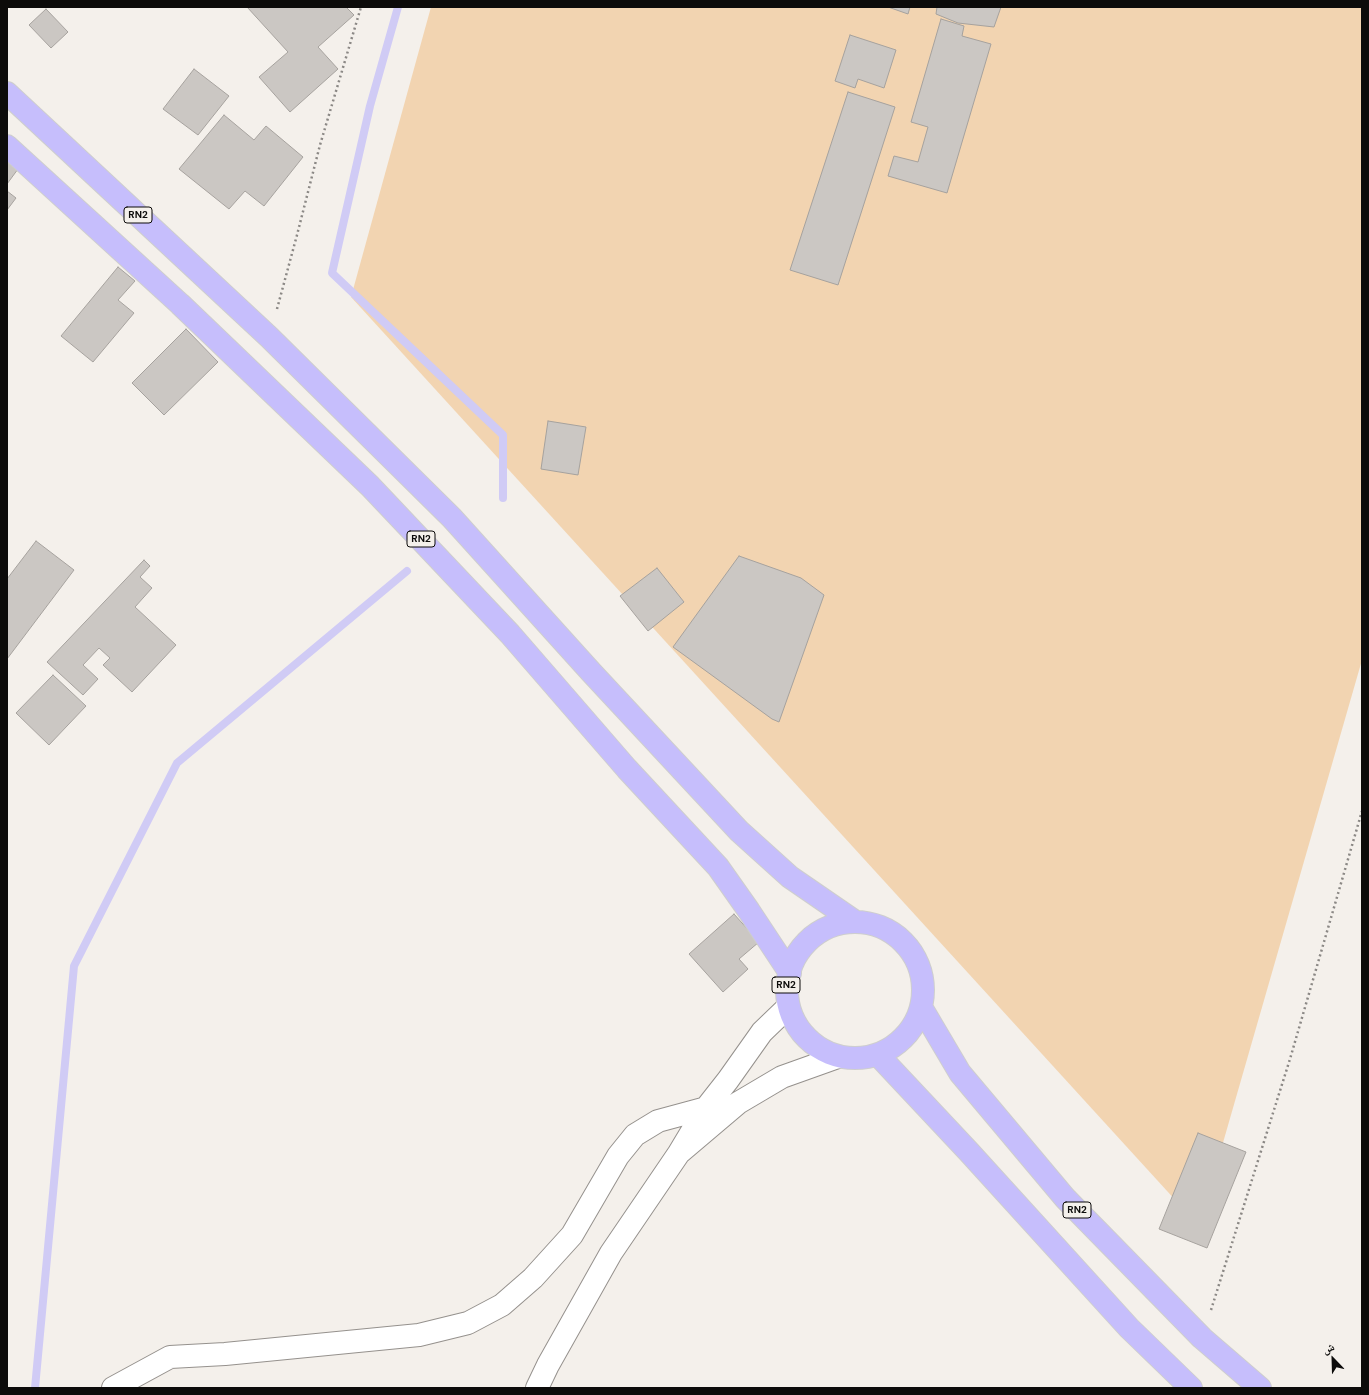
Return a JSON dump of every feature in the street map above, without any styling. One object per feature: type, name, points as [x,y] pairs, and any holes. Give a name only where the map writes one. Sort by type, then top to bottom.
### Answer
[{"type":"highway","name":"RN2","points":[[7,93],[269,337],[452,518],[591,672],[739,831],[790,877],[854,921]]},
{"type":"highway","name":"RN2","points":[[7,146],[186,309],[370,486],[510,634],[627,769],[718,867],[790,973]]},
{"type":"highway","name":"RN2","points":[[854,921],[878,924],[899,935],[911,948],[922,970],[925,994],[918,1019],[904,1039],[878,1055],[855,1059],[838,1057],[816,1047],[799,1030],[788,1007],[786,983],[797,953],[808,940],[828,926],[854,921]]},
{"type":"highway","name":"RN2","points":[[921,1007],[960,1073],[1060,1192],[1202,1338],[1260,1388]]},
{"type":"highway","points":[[878,1055],[964,1146],[1129,1328],[1191,1388]]},
{"type":"street","points":[[537,1388],[548,1365],[611,1253],[679,1153],[706,1108],[762,1032],[788,1007]]},
{"type":"street","points":[[679,1153],[738,1104],[782,1077],[838,1057]]},
{"type":"street","points":[[113,1388],[170,1356],[225,1354],[419,1335],[468,1323],[502,1305],[533,1278],[572,1235],[618,1156],[635,1135],[658,1120],[706,1108]]},
{"type":"path","points":[[269,337],[320,145],[361,7]]},
{"type":"path","points":[[1202,1338],[1290,1059],[1362,811]]},
{"type":"shaded area","points":[[431,7],[1362,7],[1362,660],[1199,1226],[351,297]]},
{"type":"building","points":[[247,7],[346,7],[354,15],[318,47],[338,69],[290,112],[259,77],[288,52]]},
{"type":"building","points":[[888,7],[910,7],[908,14]]},
{"type":"building","points":[[937,7],[1001,7],[994,27],[958,23],[936,14]]},
{"type":"building","points":[[46,9],[68,32],[51,48],[29,25]]},
{"type":"building","points":[[941,19],[964,26],[962,36],[991,44],[947,193],[888,176],[894,156],[918,162],[928,127],[911,122]]},
{"type":"building","points":[[850,35],[896,50],[884,88],[858,79],[855,88],[835,81]]},
{"type":"building","points":[[194,69],[229,96],[198,135],[163,109]]},
{"type":"building","points":[[848,92],[895,107],[838,285],[790,270]]},
{"type":"building","points":[[224,115],[254,140],[266,126],[303,157],[264,206],[245,191],[229,209],[179,169]]},
{"type":"building","points":[[7,161],[18,169],[7,184]]},
{"type":"building","points":[[7,191],[16,198],[7,210]]},
{"type":"building","points":[[118,267],[135,281],[118,300],[134,313],[93,362],[61,336]]},
{"type":"building","points":[[186,329],[218,362],[164,415],[132,383]]},
{"type":"building","points":[[548,421],[586,427],[578,475],[541,469]]},
{"type":"building","points":[[36,541],[74,570],[7,659],[7,579]]},
{"type":"building","points":[[739,556],[801,578],[824,595],[779,722],[772,719],[673,647]]},
{"type":"building","points":[[144,560],[150,566],[140,577],[152,588],[135,607],[176,645],[132,692],[103,665],[110,658],[99,648],[83,665],[98,679],[83,695],[47,662]]},
{"type":"building","points":[[657,568],[684,602],[648,631],[620,596]]},
{"type":"building","points":[[53,675],[86,706],[49,745],[16,713]]},
{"type":"building","points":[[734,914],[759,942],[739,959],[748,969],[723,992],[689,954]]},
{"type":"building","points":[[1198,1133],[1246,1152],[1207,1248],[1159,1229]]},
{"type":"waterway","points":[[398,7],[370,106],[332,273],[503,435],[503,498]]},
{"type":"waterway","points":[[35,1388],[74,966],[177,763],[407,571]]}]
